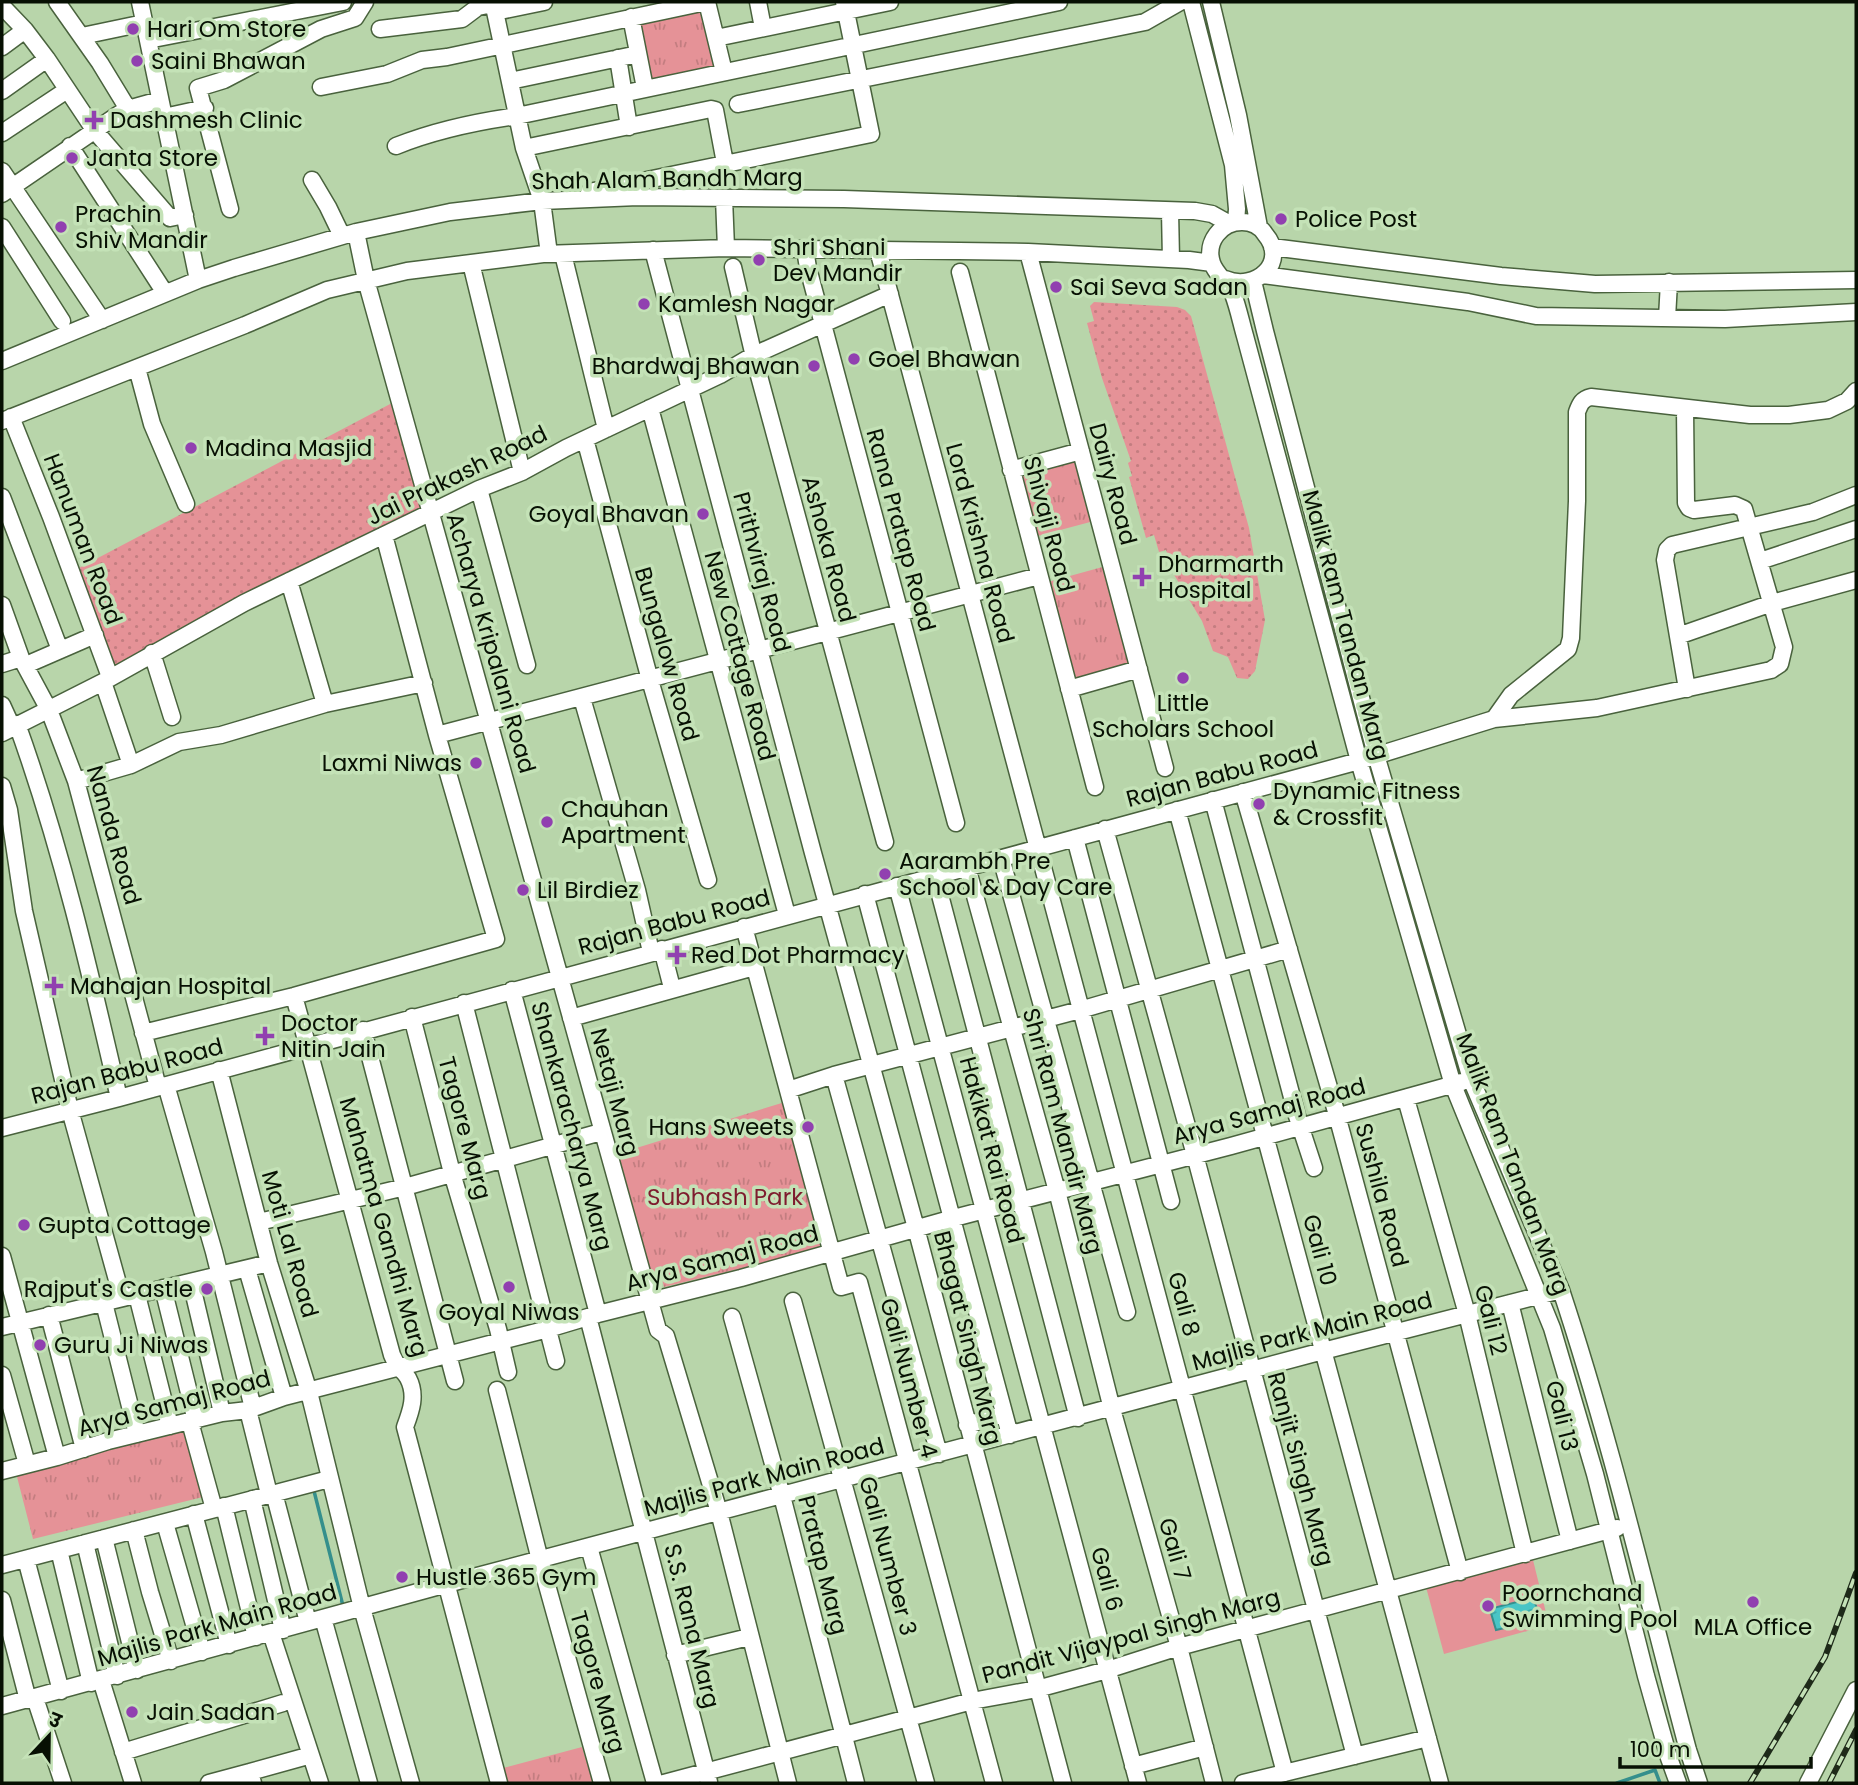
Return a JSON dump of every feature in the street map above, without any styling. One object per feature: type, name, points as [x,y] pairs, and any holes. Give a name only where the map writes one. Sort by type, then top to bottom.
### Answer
[{"type":"street","points":[[57,2],[128,109]]},
{"type":"street","points":[[140,2],[198,280]]},
{"type":"street","points":[[148,40],[268,9],[343,2]]},
{"type":"street","points":[[230,209],[198,88],[232,76],[321,29],[355,18],[365,2]]},
{"type":"street","points":[[380,29],[462,19],[478,7],[544,2]]},
{"type":"street","points":[[321,87],[387,74],[422,60],[707,2],[724,72]]},
{"type":"street","points":[[758,2],[763,28]]},
{"type":"street","points":[[716,38],[845,6],[890,2]]},
{"type":"street","points":[[975,2],[978,19]]},
{"type":"street","points":[[396,146],[462,124],[517,117],[1059,2]]},
{"type":"street","points":[[738,104],[1144,22],[1180,2]]},
{"type":"street","points":[[1191,2],[1233,165],[1237,209],[1233,223]]},
{"type":"street","points":[[1211,2],[1238,115],[1258,227]]},
{"type":"street","points":[[494,6],[524,148],[542,201],[606,429]]},
{"type":"street","points":[[542,201],[871,134],[845,6]]},
{"type":"street","points":[[2,7],[25,30],[47,59],[95,131],[170,218],[184,215]]},
{"type":"street","points":[[631,17],[645,89]]},
{"type":"street","points":[[82,36],[144,23]]},
{"type":"street","points":[[2,47],[25,30]]},
{"type":"street","points":[[510,81],[638,54]]},
{"type":"street","points":[[618,58],[629,127]]},
{"type":"street","points":[[2,91],[47,59]]},
{"type":"street","points":[[2,133],[68,90]]},
{"type":"street","points":[[8,190],[128,109],[205,108]]},
{"type":"street","points":[[524,148],[710,109],[715,110],[725,163]]},
{"type":"street","points":[[70,146],[165,293]]},
{"type":"street","points":[[2,171],[8,190],[102,320]]},
{"type":"street","points":[[645,197],[652,179]]},
{"type":"street","name":"Acharya Kripalani Road","points":[[312,180],[349,234],[366,280],[561,977]]},
{"type":"street","name":"Shah Alam Bandh Marg","points":[[2,359],[198,280],[349,234],[450,212],[542,201],[645,197],[858,200],[1203,212],[1233,223]]},
{"type":"street","points":[[724,198],[726,248]]},
{"type":"street","points":[[1170,211],[1171,259]]},
{"type":"street","points":[[1258,278],[1272,257],[1272,247],[1267,235],[1248,222],[1233,223],[1217,232],[1210,253],[1212,263],[1225,279],[1244,283],[1258,278],[1468,302],[1536,316],[1725,318],[1856,312]]},
{"type":"street","points":[[2,227],[62,321]]},
{"type":"street","points":[[1272,247],[1501,276],[1595,284],[1856,279]]},
{"type":"street","points":[[7,419],[327,290],[407,271],[556,254],[726,248],[1028,252],[1212,263]]},
{"type":"street","name":"Rana Pratap Road","points":[[805,249],[956,823]]},
{"type":"street","name":"Prithviraj Road","points":[[653,250],[828,904]]},
{"type":"street","name":"Lord Krishna Road","points":[[878,250],[1037,848]]},
{"type":"street","name":"Dairy Road","points":[[1028,252],[1165,768]]},
{"type":"street","points":[[471,263],[522,472]]},
{"type":"street","name":"Ashoka Road","points":[[733,267],[754,355],[885,842]]},
{"type":"street","name":"Shivaji Road","points":[[960,272],[1095,787]]},
{"type":"street","name":"Malik Ram Tandan Marg","points":[[1258,278],[1265,331],[1377,755],[1471,1079],[1560,1290],[1630,1525],[1688,1750],[1699,1783]]},
{"type":"street","name":"Malik Ram Tandan Marg","points":[[1225,279],[1232,292],[1245,336],[1359,761],[1453,1085],[1540,1295],[1563,1365],[1646,1676],[1678,1783]]},
{"type":"street","points":[[1667,318],[1668,282]]},
{"type":"street","name":"Jai Prakash Road","points":[[10,728],[106,680],[225,612],[479,489],[522,472],[720,375],[754,355],[890,295]]},
{"type":"street","points":[[137,368],[152,424],[186,504]]},
{"type":"street","points":[[1494,719],[1511,695],[1559,659],[1568,649],[1571,638],[1577,500],[1577,412],[1585,398],[1750,415],[1789,415],[1828,410],[1847,401],[1856,391]]},
{"type":"street","name":"New Cottage Road","points":[[650,408],[787,915]]},
{"type":"street","points":[[1685,409],[1686,503],[1689,508],[1695,510],[1740,506],[1744,509],[1772,603]]},
{"type":"street","name":"Hanuman Road","points":[[7,419],[94,635],[131,765]]},
{"type":"street","name":"Bungalow Road","points":[[585,439],[650,680],[708,880]]},
{"type":"street","points":[[1011,470],[1081,451]]},
{"type":"street","name":"Acharya Kripalani Road","points":[[479,489],[527,665]]},
{"type":"street","points":[[1687,689],[1665,560],[1667,551],[1677,542],[1813,512],[1856,495]]},
{"type":"street","points":[[2,497],[60,650]]},
{"type":"street","points":[[1760,561],[1856,529]]},
{"type":"street","points":[[144,1033],[294,996],[496,939],[384,535]]},
{"type":"street","points":[[438,735],[1039,576]]},
{"type":"street","points":[[1678,636],[1772,603],[1856,580]]},
{"type":"street","points":[[289,581],[325,704]]},
{"type":"street","name":"Rajan Babu Road","points":[[2,1128],[1359,761],[1494,719],[1597,708],[1771,670],[1780,664],[1784,647],[1772,603]]},
{"type":"street","name":"Nanda Road","points":[[2,605],[23,662],[50,710],[76,781],[144,1033],[219,1275],[272,1494],[369,1783]]},
{"type":"street","points":[[2,664],[23,662],[94,635]]},
{"type":"street","points":[[152,653],[172,717]]},
{"type":"street","points":[[1069,689],[1139,669]]},
{"type":"street","points":[[76,781],[131,765],[179,742],[221,735],[325,704],[424,683]]},
{"type":"street","points":[[582,698],[637,890],[671,984]]},
{"type":"street","points":[[2,705],[10,728],[44,797],[86,954],[119,1098]]},
{"type":"street","points":[[2,786],[9,810],[24,911],[70,1110],[170,1426]]},
{"type":"street","name":"Sushila Road","points":[[1243,792],[1336,1116],[1460,1572]]},
{"type":"street","points":[[1213,800],[1299,1125],[1314,1168]]},
{"type":"street","name":"Gali 10","points":[[1177,810],[1440,1783]]},
{"type":"street","name":"Ranjit Singh Marg","points":[[1105,829],[1355,1756]]},
{"type":"street","points":[[1075,838],[1171,1201]]},
{"type":"street","name":"Gali 8","points":[[1037,848],[1285,1773]]},
{"type":"street","points":[[1001,858],[1127,1312]]},
{"type":"street","name":"Shri Ram Mandir Marg","points":[[967,867],[1057,1191],[1112,1409]]},
{"type":"street","points":[[2,880],[19,876]]},
{"type":"street","points":[[935,876],[1077,1418]]},
{"type":"street","name":"Hakikat Rai Road","points":[[897,886],[1043,1427]]},
{"type":"street","points":[[864,894],[1010,1435]]},
{"type":"street","name":"Bhagat Singh Marg","points":[[828,904],[1063,1783]]},
{"type":"street","name":"Gali Number 4","points":[[744,927],[841,1287],[859,1283],[994,1783]]},
{"type":"street","points":[[788,1090],[1289,949]]},
{"type":"street","points":[[571,1018],[754,967]]},
{"type":"street","name":"Netaji Marg","points":[[561,977],[601,1132],[658,1330],[666,1335],[719,1512],[788,1783]]},
{"type":"street","name":"Shankaracharya Marg","points":[[512,990],[554,1145],[593,1315]]},
{"type":"street","name":"Mahatma Gandhi Marg","points":[[294,996],[397,1368],[408,1378],[414,1402],[405,1427],[499,1783]]},
{"type":"street","points":[[464,1003],[556,1360]]},
{"type":"street","name":"Tagore Marg","points":[[412,1017],[452,1173],[508,1372]]},
{"type":"street","points":[[363,1030],[455,1381]]},
{"type":"street","name":"Moti Lal Road","points":[[219,1070],[270,1263],[309,1392],[362,1608],[411,1783]]},
{"type":"street","points":[[834,1075],[939,1454]]},
{"type":"street","name":"Arya Samaj Road","points":[[2,1471],[137,1434],[222,1413],[251,1409],[1299,1125],[1406,1099],[1471,1079]]},
{"type":"street","name":"Gali 12","points":[[1406,1099],[1467,1314],[1525,1554]]},
{"type":"street","points":[[259,1222],[405,1187],[601,1132]]},
{"type":"street","points":[[2,1255],[57,1457]]},
{"type":"street","points":[[2,1327],[270,1263]]},
{"type":"street","points":[[247,1269],[284,1398]]},
{"type":"street","points":[[191,1282],[222,1413]]},
{"type":"street","points":[[163,1288],[193,1421],[219,1508],[270,1633],[320,1783]]},
{"type":"street","name":"Majlis Park Main Road","points":[[2,1706],[447,1584],[1560,1290]]},
{"type":"street","name":"Gali Number 3","points":[[793,1301],[926,1783]]},
{"type":"street","points":[[104,1303],[137,1434]]},
{"type":"street","name":"Gali 13","points":[[1510,1303],[1570,1541]]},
{"type":"street","points":[[49,1315],[85,1450]]},
{"type":"street","name":"S.S. Rana Marg","points":[[593,1315],[644,1532],[708,1778]]},
{"type":"street","name":"Pratap Marg","points":[[732,1318],[782,1496],[856,1783]]},
{"type":"street","points":[[1563,1365],[1582,1360]]},
{"type":"street","points":[[2,1375],[27,1464]]},
{"type":"street","name":"Tagore Marg","points":[[497,1390],[540,1560],[602,1783]]},
{"type":"street","name":"Gali 7","points":[[1112,1409],[1214,1783]]},
{"type":"street","points":[[967,1425],[1004,1414]]},
{"type":"street","name":"Gali 6","points":[[1043,1427],[1138,1783]]},
{"type":"street","points":[[2,1565],[329,1479]]},
{"type":"street","points":[[252,1499],[270,1633]]},
{"type":"street","points":[[194,1514],[229,1644]]},
{"type":"street","points":[[165,1523],[202,1652]]},
{"type":"street","name":"Pandit Vijaypal Singh Marg","points":[[664,1783],[708,1778],[780,1751],[972,1701],[1037,1689],[1179,1647],[1630,1525]]},
{"type":"street","points":[[134,1530],[149,1592],[171,1661]]},
{"type":"street","points":[[104,1538],[137,1670]]},
{"type":"street","points":[[85,1543],[117,1676]]},
{"type":"street","points":[[589,1547],[655,1783]]},
{"type":"street","points":[[59,1550],[96,1682],[133,1783]]},
{"type":"street","points":[[26,1559],[61,1691]]},
{"type":"street","points":[[2,1600],[32,1699],[64,1783]]},
{"type":"street","points":[[676,1655],[749,1637]]},
{"type":"street","points":[[1808,1783],[1856,1690]]},
{"type":"street","points":[[123,1752],[283,1703]]},
{"type":"street","points":[[1243,1783],[1428,1738]]},
{"type":"street","points":[[1133,1766],[1205,1747]]},
{"type":"street","points":[[209,1783],[251,1778],[303,1757]]},
{"type":"green space","points":[[706,9],[719,67],[652,81],[640,23]]},
{"type":"green space","points":[[1094,302],[1177,307],[1191,316],[1249,528],[1265,620],[1255,671],[1248,679],[1237,678],[1228,657],[1213,651],[1202,621],[1173,573],[1166,550],[1159,552],[1154,535],[1146,538],[1129,477],[1132,476],[1128,463],[1131,461],[1102,378],[1087,323],[1094,321],[1090,306]]},
{"type":"green space","points":[[392,403],[422,510],[281,576],[115,667],[77,569]]},
{"type":"green space","points":[[1076,456],[1094,521],[1034,537],[1017,472]]},
{"type":"green space","points":[[1106,566],[1133,666],[1074,681],[1048,582]]},
{"type":"green space","name":"Subhash Park","points":[[785,1102],[825,1248],[664,1287],[661,1276],[651,1278],[617,1154]]},
{"type":"green space","points":[[190,1430],[207,1496],[33,1539],[16,1473]]},
{"type":"green space","name":"Poornchand Swimming Pool","points":[[1533,1560],[1549,1625],[1444,1654],[1426,1587]]},
{"type":"green space","points":[[582,1747],[593,1783],[507,1783],[503,1768]]},
{"type":"water","points":[[1533,1598],[1541,1619],[1496,1630],[1491,1613],[1493,1608]]},
{"type":"waterway","points":[[313,1487],[343,1606]]},
{"type":"waterway","points":[[1617,1783],[1655,1770],[1660,1783]]},
{"type":"railway","points":[[1750,1783],[1825,1657],[1856,1573]]},
{"type":"railway","points":[[1829,1783],[1856,1730]]},
{"type":"place","name":"Hari Om Store","points":[[133,29]]},
{"type":"place","name":"Saini Bhawan","points":[[137,61]]},
{"type":"place","name":"Dashmesh Clinic","points":[[94,120]]},
{"type":"place","name":"Janta Store","points":[[72,158]]},
{"type":"place","name":"Police Post","points":[[1281,219]]},
{"type":"place","name":"Prachin Shiv Mandir","points":[[61,227]]},
{"type":"place","name":"Shri Shani Dev Mandir","points":[[759,260]]},
{"type":"place","name":"Sai Seva Sadan","points":[[1056,287]]},
{"type":"place","name":"Kamlesh Nagar","points":[[644,304]]},
{"type":"place","name":"Goel Bhawan","points":[[854,359]]},
{"type":"place","name":"Bhardwaj Bhawan","points":[[814,366]]},
{"type":"place","name":"Madina Masjid","points":[[191,448]]},
{"type":"place","name":"Goyal Bhavan","points":[[703,514]]},
{"type":"place","name":"Dharmarth Hospital","points":[[1142,577]]},
{"type":"place","name":"Little Scholars School","points":[[1183,678]]},
{"type":"place","name":"Laxmi Niwas","points":[[476,763]]},
{"type":"place","name":"Dynamic Fitness & Crossfit","points":[[1259,804]]},
{"type":"place","name":"Chauhan Apartment","points":[[547,822]]},
{"type":"place","name":"Aarambh Pre School & Day Care","points":[[885,874]]},
{"type":"place","name":"Lil Birdiez","points":[[523,890]]},
{"type":"place","name":"Red Dot Pharmacy","points":[[677,955]]},
{"type":"place","name":"Mahajan Hospital","points":[[54,986]]},
{"type":"place","name":"Doctor Nitin Jain","points":[[265,1036]]},
{"type":"place","name":"Hans Sweets","points":[[808,1127]]},
{"type":"place","name":"Gupta Cottage","points":[[24,1225]]},
{"type":"place","name":"Goyal Niwas","points":[[509,1287]]},
{"type":"place","name":"Rajput's Castle","points":[[207,1289]]},
{"type":"place","name":"Guru Ji Niwas","points":[[40,1345]]},
{"type":"place","name":"Hustle 365 Gym","points":[[402,1577]]},
{"type":"place","name":"MLA Office","points":[[1753,1602]]},
{"type":"place","name":"Poornchand Swimming Pool","points":[[1488,1606]]},
{"type":"place","name":"Jain Sadan","points":[[132,1712]]}]
